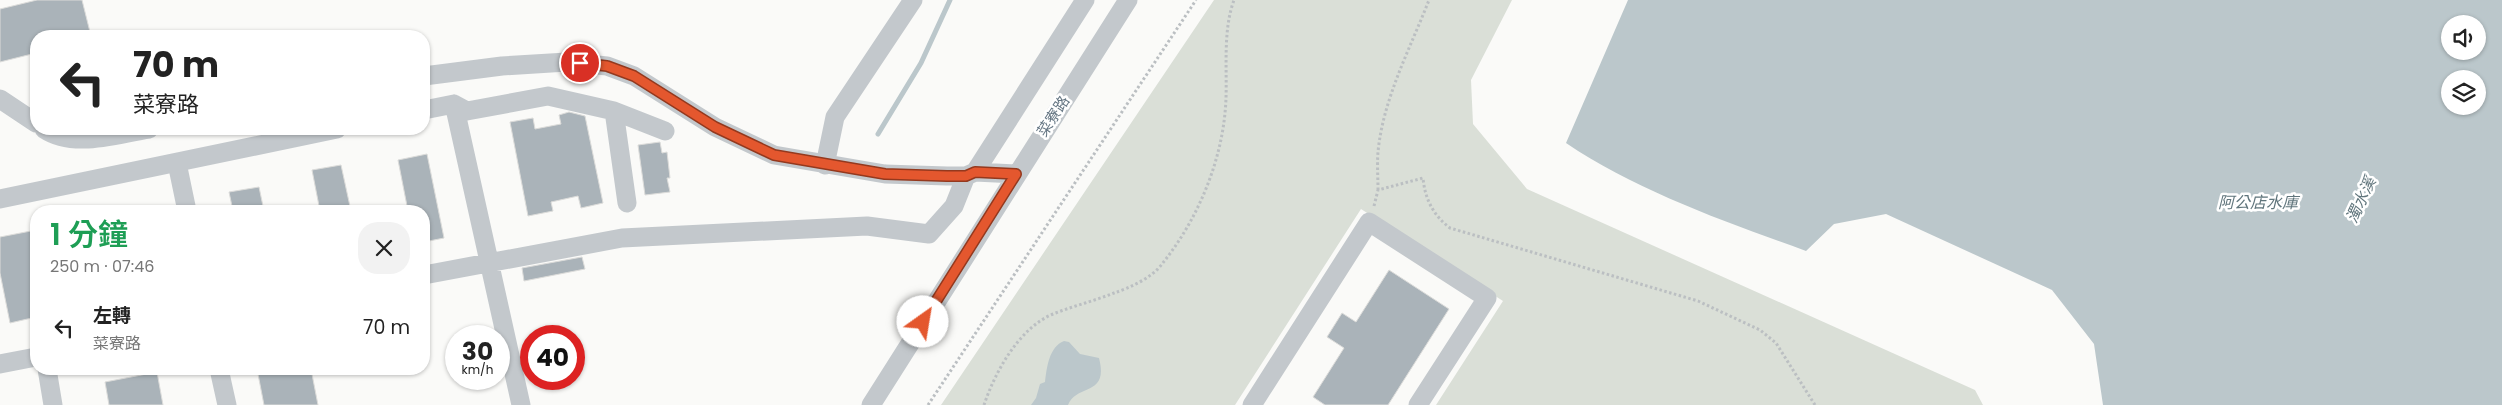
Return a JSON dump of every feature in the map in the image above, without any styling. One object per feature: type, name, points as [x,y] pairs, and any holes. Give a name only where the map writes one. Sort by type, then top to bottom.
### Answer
[{"type":"street","points":[[825,165],[835,117],[913,0]]},
{"type":"street","points":[[430,273],[622,238],[868,226],[929,234],[954,206],[962,175],[1085,0]]},
{"type":"street","name":"菜寮路","points":[[872,405],[1016,174],[1128,0]]},
{"type":"street","points":[[430,75],[567,62],[607,66],[634,76],[715,127],[774,155],[885,174],[1016,174]]},
{"type":"street","points":[[430,109],[454,104],[467,111],[548,96],[614,111],[664,131]]},
{"type":"street","points":[[0,99],[30,119]]},
{"type":"street","points":[[454,104],[521,405]]},
{"type":"street","points":[[614,111],[627,203]]},
{"type":"street","points":[[53,135],[82,140],[112,135]]},
{"type":"street","points":[[0,199],[308,135]]},
{"type":"street","points":[[177,163],[186,205]]},
{"type":"street","points":[[1252,405],[1369,222],[1487,298],[1418,405]]},
{"type":"street","points":[[0,364],[30,358]]},
{"type":"street","points":[[48,375],[53,405]]},
{"type":"street","points":[[220,375],[226,405]]},
{"type":"path","points":[[928,405],[1196,0]]},
{"type":"path","points":[[984,405],[1004,360],[1023,336],[1051,315],[1128,288],[1160,267],[1181,238],[1216,166],[1224,133],[1228,32],[1234,0]]},
{"type":"path","points":[[1369,222],[1378,190],[1378,152],[1383,123],[1403,62],[1429,0]]},
{"type":"path","points":[[1378,190],[1423,178],[1427,199],[1437,218],[1450,228],[1698,301],[1760,330],[1776,343],[1815,405]]},
{"type":"shaded area","points":[[1214,0],[1512,0],[1471,80],[1473,124],[1527,189],[1975,390],[1983,405],[1436,405],[1503,301],[1361,209],[1235,405],[941,405]]},
{"type":"water","name":"阿公店水庫","points":[[1628,0],[2502,0],[2502,405],[2103,405],[2094,344],[2052,290],[1886,214],[1834,224],[1806,251],[1714,217],[1652,191],[1593,160],[1566,143]]},
{"type":"water","points":[[1064,341],[1069,342],[1080,354],[1099,358],[1100,379],[1091,388],[1072,398],[1068,405],[1031,405],[1036,398],[1040,384],[1045,382],[1052,353]]},
{"type":"building","points":[[37,0],[82,0],[90,30],[30,30],[30,54],[0,62],[0,9]]},
{"type":"building","points":[[569,112],[585,116],[603,203],[581,208],[578,196],[551,202],[553,211],[528,216],[510,122],[533,118],[535,129],[561,124],[559,115]]},
{"type":"building","points":[[660,142],[662,153],[667,152],[670,178],[667,178],[670,192],[645,195],[638,145]]},
{"type":"building","points":[[427,154],[444,238],[430,241],[430,205],[407,205],[398,160]]},
{"type":"building","points":[[341,165],[350,205],[319,205],[312,170]]},
{"type":"building","points":[[259,187],[263,205],[232,205],[229,192]]},
{"type":"building","points":[[30,231],[30,318],[10,323],[0,273],[0,237]]},
{"type":"building","points":[[582,257],[585,269],[524,281],[522,268]]},
{"type":"building","points":[[1389,270],[1449,309],[1388,405],[1325,405],[1313,397],[1344,348],[1327,337],[1342,313],[1356,322]]},
{"type":"building","points":[[141,375],[158,375],[163,405],[109,405],[105,382]]},
{"type":"building","points":[[258,375],[312,375],[318,405],[264,405]]},
{"type":"waterway","points":[[878,134],[921,63],[950,0]]},
{"type":"route","points":[[580,63],[607,66],[634,76],[715,127],[774,155],[885,174],[966,176],[975,172],[1016,174],[923,322]]},
{"type":"water label","name":"濁水溪","points":[[2361,200]]}]
